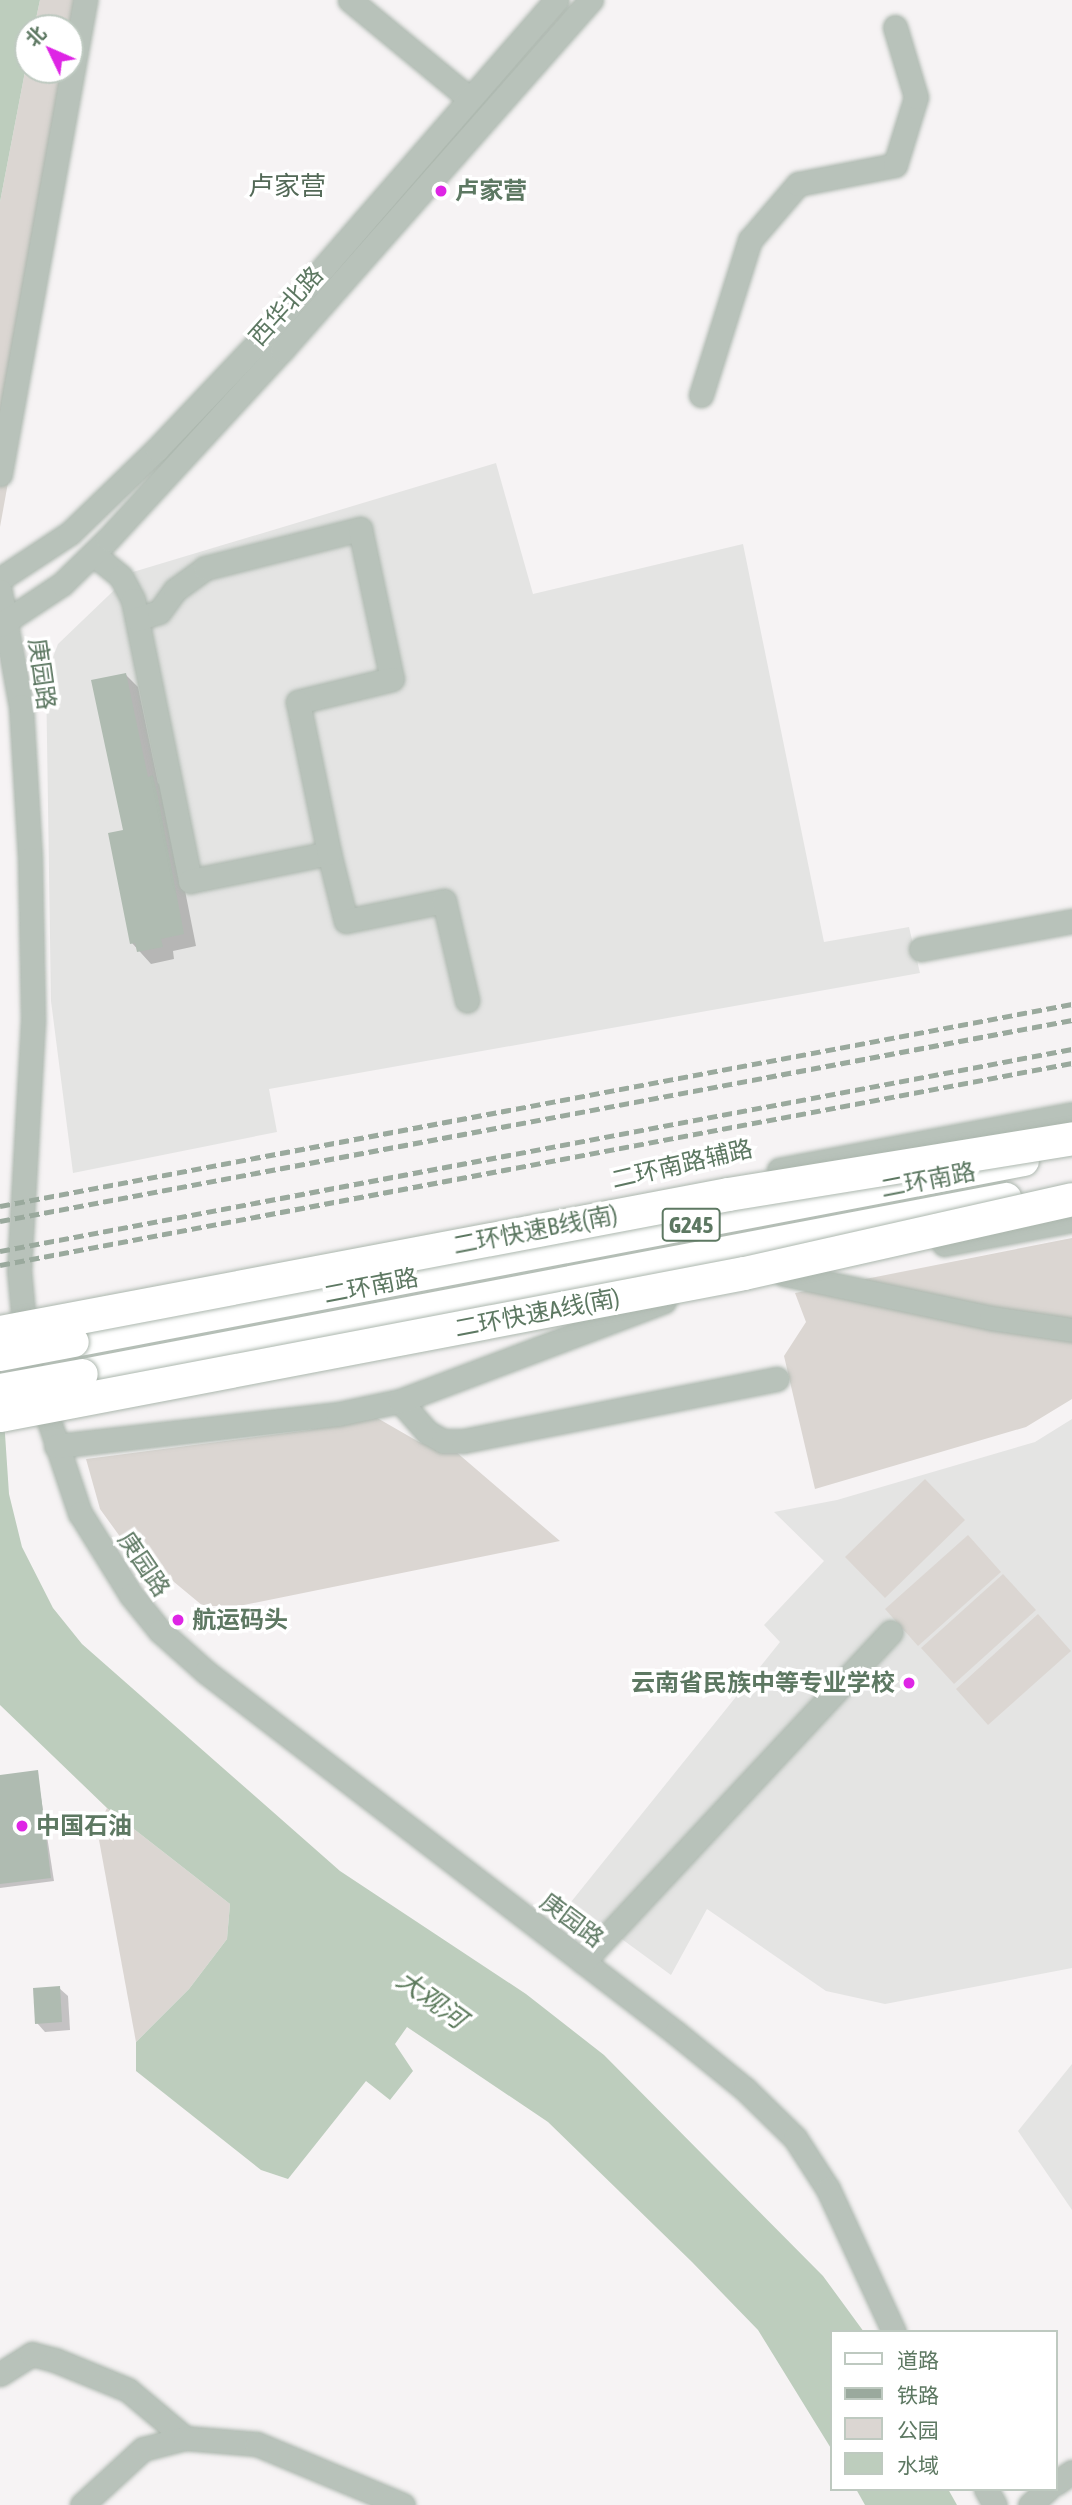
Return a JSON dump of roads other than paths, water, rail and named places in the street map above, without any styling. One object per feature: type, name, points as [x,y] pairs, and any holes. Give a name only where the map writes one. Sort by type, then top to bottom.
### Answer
[{"type":"highway","name":"二环快速B线(南)","points":[[0,1332],[728,1194],[1072,1138]]},
{"type":"highway","name":"二环快速A线(南)","points":[[0,1415],[768,1268],[1072,1199]]},
{"type":"main road","name":"二环南路","points":[[0,1356],[1072,1152]]},
{"type":"main road","name":"二环南路","points":[[0,1390],[1072,1185]]},
{"type":"street","points":[[0,474],[85,0]]},
{"type":"street","points":[[351,0],[469,98]]},
{"type":"street","name":"西华北路","points":[[0,579],[70,533],[157,449],[265,335],[556,0]]},
{"type":"street","name":"西华北路","points":[[4,624],[62,584],[93,554],[282,350],[591,0]]},
{"type":"street","points":[[701,395],[750,240],[798,184],[895,165],[916,97],[895,27]]},
{"type":"street","points":[[137,619],[159,612],[175,590],[205,568],[360,529],[392,679],[298,702],[329,853],[346,921],[444,901],[467,1000]]},
{"type":"street","points":[[93,554],[130,589],[190,881],[329,853]]},
{"type":"street","name":"庚园路","points":[[0,591],[4,624],[22,706],[33,1021],[19,1270],[27,1355],[80,1513],[131,1595],[160,1631],[206,1672],[746,2089],[795,2138],[828,2189],[893,2330]]},
{"type":"street","points":[[921,949],[1072,921]]},
{"type":"street","name":"二环南路辅路","points":[[310,1298],[498,1238],[658,1194],[1072,1114]]},
{"type":"street","points":[[318,1329],[715,1286],[1072,1220]]},
{"type":"street","points":[[785,1274],[991,1318],[1072,1330]]},
{"type":"street","points":[[56,1446],[338,1415],[400,1401],[620,1316],[715,1286]]},
{"type":"street","points":[[400,1401],[427,1432],[443,1441],[463,1441],[776,1379]]},
{"type":"street","points":[[583,1962],[891,1632]]},
{"type":"street","points":[[0,2374],[32,2354],[55,2360],[128,2390],[185,2438]]},
{"type":"street","points":[[82,2505],[143,2449],[185,2438],[257,2444],[403,2505]]},
{"type":"street","points":[[1030,2505],[1046,2491]]},
{"type":"water","points":[[0,0],[40,0],[37,14],[14,14],[14,84],[23,84],[0,202]]},
{"type":"water","name":"大观河","points":[[0,1359],[9,1494],[22,1547],[53,1608],[82,1644],[340,1871],[526,1994],[604,2055],[823,2276],[863,2330],[830,2330],[830,2447],[758,2330],[692,2262],[548,2122],[407,2027],[395,2044],[413,2071],[390,2100],[366,2081],[288,2179],[261,2170],[136,2071],[136,2042],[189,1989],[227,1939],[230,1904],[107,1808],[0,1705]]},
{"type":"water","points":[[857,2491],[949,2491],[957,2505],[865,2505]]},
{"type":"railway","points":[[0,1206],[1072,1004]]},
{"type":"railway","points":[[0,1221],[1072,1020]]},
{"type":"railway","points":[[0,1251],[1072,1049]]},
{"type":"railway","points":[[0,1265],[1072,1063]]},
{"type":"place","name":"卢家营","points":[[441,191]]},
{"type":"place","name":"航运码头","points":[[178,1620]]},
{"type":"place","name":"云南省民族中等专业学校","points":[[909,1683]]},
{"type":"place","name":"中国石油","points":[[22,1826]]},
{"type":"district","name":"卢家营","points":[[287,187]]}]
